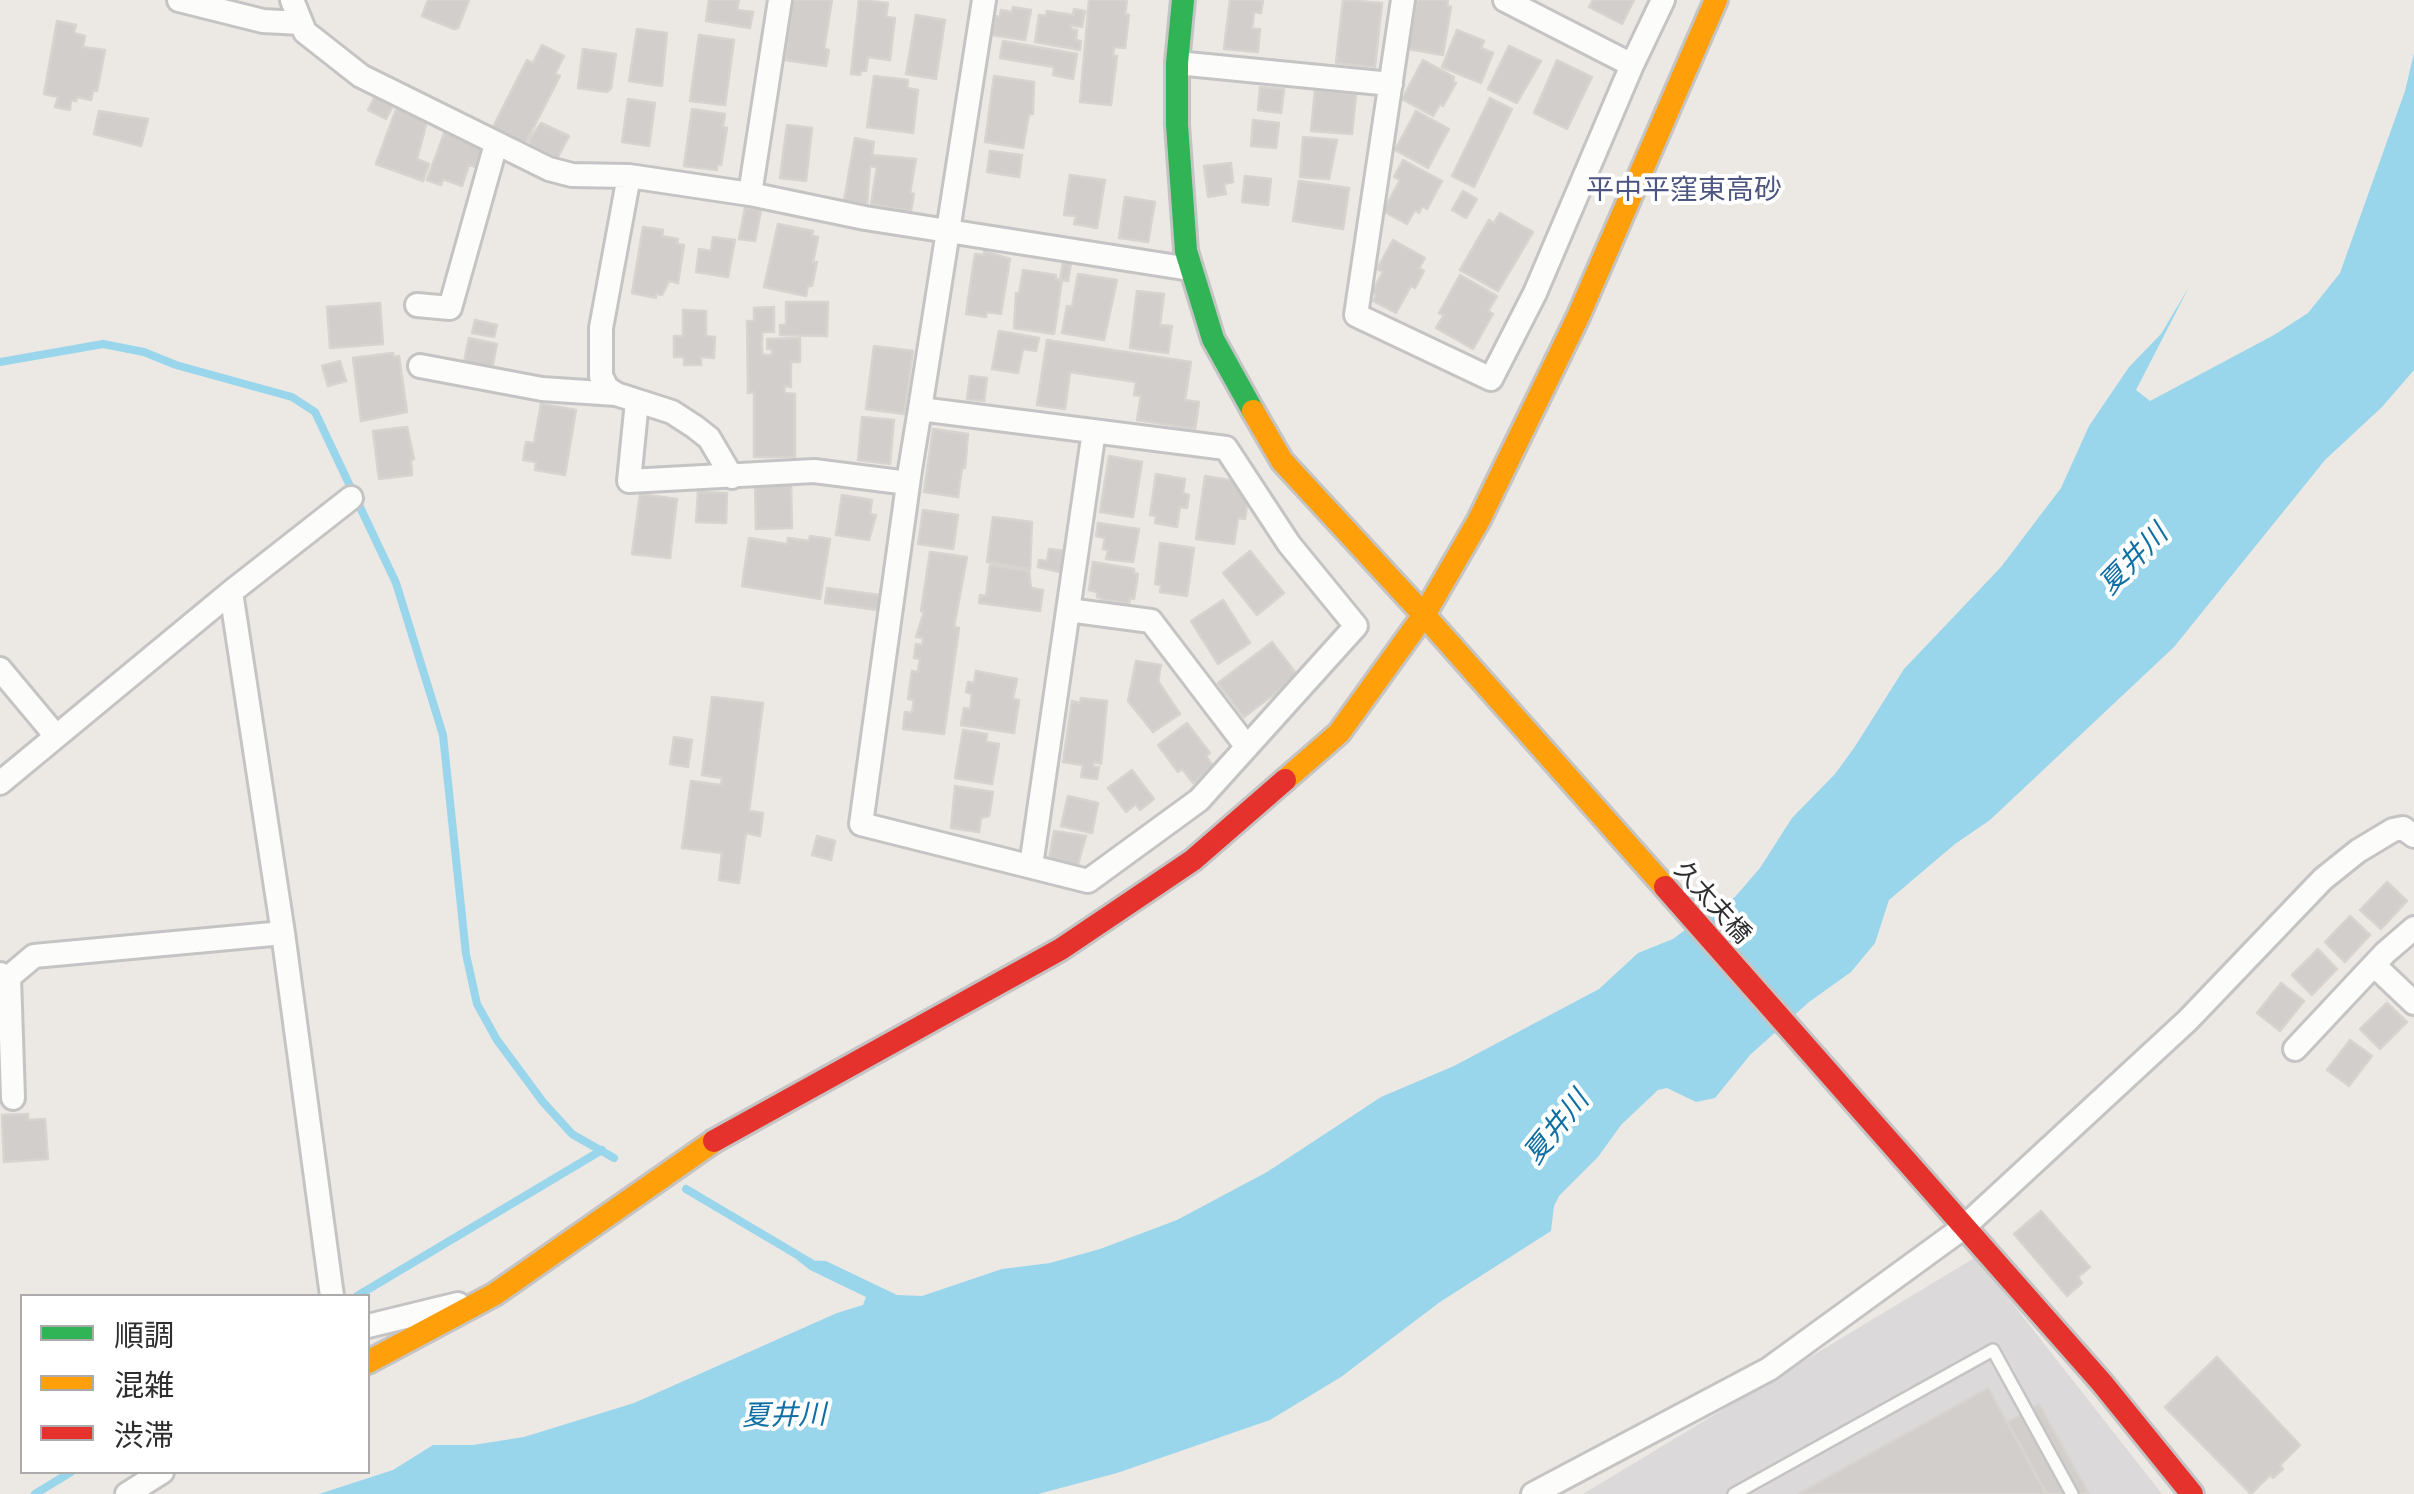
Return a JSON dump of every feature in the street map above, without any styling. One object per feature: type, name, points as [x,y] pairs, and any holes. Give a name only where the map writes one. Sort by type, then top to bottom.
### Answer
[{"type":"street","points":[[179,0],[263,21],[301,23]]},
{"type":"street","points":[[292,0],[305,32],[361,76],[533,163],[572,175],[629,176],[750,194],[948,232],[1190,269]]},
{"type":"street","points":[[750,194],[780,0]]},
{"type":"street","points":[[920,409],[1226,448],[1289,544],[1356,626],[1199,800],[1088,881],[861,824],[908,483],[984,0]]},
{"type":"street","name":"久太夫橋","points":[[1183,0],[1177,63],[1180,191],[1190,269],[1212,339],[1282,460],[1960,1221],[2102,1383],[2192,1494]]},
{"type":"street","points":[[1403,0],[1356,314],[1492,378],[1535,293],[1632,64],[1664,0]]},
{"type":"street","points":[[1505,0],[1632,64]]},
{"type":"street","points":[[370,1361],[495,1294],[722,1135],[1061,948],[1193,860],[1339,733],[1428,620],[1578,317],[1716,0]]},
{"type":"street","points":[[1177,63],[1390,84]]},
{"type":"street","points":[[417,305],[450,308],[496,144]]},
{"type":"street","points":[[629,176],[601,328],[602,376],[607,388],[672,412],[709,438],[732,477]]},
{"type":"street","points":[[420,366],[542,390],[626,398]]},
{"type":"street","points":[[626,398],[628,482],[814,471],[908,483]]},
{"type":"street","points":[[1032,866],[1094,431]]},
{"type":"street","points":[[0,783],[351,498]]},
{"type":"street","points":[[231,592],[332,1294]]},
{"type":"street","points":[[1068,610],[1151,621],[1247,747]]},
{"type":"street","points":[[0,670],[56,736]]},
{"type":"street","points":[[1533,1494],[1769,1369],[1960,1221],[2188,1020],[2323,879],[2393,830],[2410,829]]},
{"type":"street","points":[[2295,1049],[2414,928]]},
{"type":"street","points":[[12,1098],[4,975],[34,956],[282,932]]},
{"type":"street","points":[[2374,965],[2414,1003]]},
{"type":"street","points":[[370,1325],[495,1294]]},
{"type":"street","points":[[126,1494],[159,1474]]},
{"type":"lane","points":[[1734,1494],[1992,1350],[2072,1494]]},
{"type":"shaded area","points":[[1976,1257],[2162,1494],[1583,1494]]},
{"type":"water","name":"夏井川","points":[[2414,53],[2414,370],[2382,407],[2325,460],[2174,647],[1990,820],[1889,900],[1875,943],[1851,972],[1809,1002],[1750,1055],[1715,1098],[1696,1102],[1667,1088],[1658,1090],[1621,1125],[1598,1157],[1559,1196],[1551,1231],[1440,1302],[1341,1377],[1270,1420],[1117,1473],[1038,1494],[319,1494],[393,1470],[433,1445],[473,1445],[524,1437],[634,1403],[863,1305],[866,1297],[797,1260],[826,1261],[897,1295],[922,1296],[1002,1269],[1050,1263],[1100,1249],[1177,1220],[1267,1172],[1381,1097],[1454,1066],[1599,989],[1638,953],[1673,939],[1735,897],[1760,868],[1792,818],[1835,774],[1904,669],[2001,567],[2061,488],[2089,426],[2129,367],[2161,334],[2189,287],[2136,390],[2150,401],[2308,313],[2340,273],[2405,91]]},
{"type":"building","points":[[428,0],[469,0],[458,28],[422,16]]},
{"type":"building","points":[[709,0],[739,0],[737,10],[753,12],[750,28],[706,21]]},
{"type":"building","points":[[793,0],[832,0],[824,49],[829,50],[826,66],[785,60]]},
{"type":"building","points":[[859,0],[888,3],[886,17],[895,18],[890,60],[868,57],[866,71],[860,75],[851,74]]},
{"type":"building","points":[[1089,0],[1127,0],[1125,48],[1114,47],[1113,56],[1117,56],[1111,105],[1080,102]]},
{"type":"building","points":[[1230,0],[1263,0],[1261,13],[1254,12],[1252,29],[1260,29],[1258,52],[1224,49]]},
{"type":"building","points":[[1343,0],[1382,3],[1375,67],[1336,63]]},
{"type":"building","points":[[1417,0],[1448,0],[1447,6],[1451,7],[1443,55],[1408,49]]},
{"type":"building","points":[[1593,0],[1634,0],[1622,24],[1589,7]]},
{"type":"building","points":[[1013,7],[1031,10],[1025,40],[992,35],[995,16],[1000,17],[1001,10],[1012,12]]},
{"type":"building","points":[[1074,9],[1085,11],[1082,27],[1071,25],[1071,29],[1077,30],[1076,40],[1081,41],[1080,50],[1035,42],[1039,15],[1046,16],[1047,11],[1073,15]]},
{"type":"building","points":[[916,15],[945,20],[936,79],[906,74]]},
{"type":"building","points":[[57,21],[76,25],[74,33],[85,36],[83,47],[105,50],[97,91],[93,90],[91,100],[71,100],[70,110],[55,107],[58,97],[44,94]]},
{"type":"building","points":[[637,29],[667,33],[662,86],[629,81]]},
{"type":"building","points":[[1457,30],[1484,41],[1481,48],[1493,53],[1481,83],[1442,67]]},
{"type":"building","points":[[699,35],[734,40],[725,105],[690,101]]},
{"type":"building","points":[[1003,41],[1077,54],[1073,79],[1053,75],[1054,67],[1000,58]]},
{"type":"building","points":[[542,45],[564,56],[555,74],[560,76],[525,144],[493,127],[527,60],[533,63]]},
{"type":"building","points":[[1509,46],[1541,61],[1517,103],[1488,89]]},
{"type":"building","points":[[583,49],[616,54],[607,92],[578,88]]},
{"type":"building","points":[[1423,60],[1454,77],[1456,83],[1433,116],[1402,99]]},
{"type":"building","points":[[1557,60],[1592,77],[1567,129],[1534,113]]},
{"type":"building","points":[[874,76],[908,80],[907,88],[918,90],[913,133],[867,127]]},
{"type":"building","points":[[994,76],[1034,82],[1033,114],[1029,114],[1023,148],[985,142]]},
{"type":"building","points":[[1260,87],[1284,89],[1281,113],[1258,110]]},
{"type":"building","points":[[1315,90],[1356,94],[1352,134],[1311,131]]},
{"type":"building","points":[[377,93],[395,102],[386,119],[368,110]]},
{"type":"building","points":[[1490,98],[1512,109],[1474,187],[1452,176]]},
{"type":"building","points":[[628,99],[655,103],[649,146],[622,142]]},
{"type":"building","points":[[398,104],[428,118],[417,159],[429,164],[423,181],[376,164]]},
{"type":"building","points":[[692,109],[725,114],[723,127],[727,128],[717,170],[684,166]]},
{"type":"building","points":[[99,111],[148,119],[141,146],[94,134]]},
{"type":"building","points":[[1416,111],[1449,129],[1428,168],[1395,150]]},
{"type":"building","points":[[1253,120],[1279,123],[1276,148],[1251,146]]},
{"type":"building","points":[[541,123],[569,136],[557,159],[531,145],[529,140]]},
{"type":"building","points":[[787,125],[812,128],[806,181],[780,178]]},
{"type":"building","points":[[446,128],[458,132],[456,137],[482,146],[476,167],[469,165],[462,186],[443,179],[441,185],[427,180]]},
{"type":"building","points":[[1303,137],[1337,140],[1329,179],[1300,177]]},
{"type":"building","points":[[855,138],[874,142],[872,155],[916,159],[911,211],[871,204],[877,167],[870,166],[867,205],[844,201]]},
{"type":"building","points":[[990,151],[1022,155],[1019,177],[987,172]]},
{"type":"building","points":[[1403,160],[1442,181],[1427,209],[1422,206],[1419,213],[1415,210],[1407,224],[1383,211],[1400,180],[1394,177]]},
{"type":"building","points":[[1231,163],[1233,182],[1224,184],[1226,194],[1208,197],[1204,166]]},
{"type":"building","points":[[1070,175],[1105,180],[1097,228],[1074,224],[1076,216],[1064,215]]},
{"type":"building","points":[[1245,176],[1271,179],[1268,205],[1242,202]]},
{"type":"building","points":[[1299,181],[1349,188],[1343,229],[1293,221]]},
{"type":"building","points":[[1463,191],[1477,199],[1466,218],[1452,210]]},
{"type":"building","points":[[1125,197],[1155,202],[1148,242],[1119,238]]},
{"type":"building","points":[[745,208],[761,210],[755,241],[739,239]]},
{"type":"building","points":[[1500,213],[1533,232],[1498,291],[1460,270],[1489,220],[1494,223]]},
{"type":"building","points":[[778,224],[813,231],[812,236],[818,237],[813,262],[817,262],[806,296],[764,287]]},
{"type":"building","points":[[643,227],[663,230],[662,236],[678,239],[677,244],[684,245],[678,283],[669,281],[656,298],[632,293]]},
{"type":"building","points":[[713,237],[735,240],[728,277],[696,272],[699,249],[711,251]]},
{"type":"building","points":[[1393,240],[1425,258],[1419,268],[1424,271],[1396,313],[1373,301],[1376,295],[1371,293],[1383,272],[1377,269]]},
{"type":"building","points":[[984,251],[1010,259],[1001,314],[987,312],[986,317],[966,314],[975,254],[984,255]]},
{"type":"building","points":[[1063,262],[1071,263],[1068,281],[1062,280],[1054,334],[1014,328],[1016,293],[1019,294],[1023,270],[1056,275],[1060,280]]},
{"type":"building","points":[[1078,274],[1117,280],[1104,340],[1062,333]]},
{"type":"building","points":[[1460,275],[1497,296],[1488,311],[1493,314],[1473,349],[1436,328],[1444,315],[1439,313]]},
{"type":"building","points":[[1137,291],[1164,294],[1160,325],[1172,326],[1168,353],[1130,348]]},
{"type":"building","points":[[786,302],[828,302],[827,336],[780,335],[780,325],[786,325]]},
{"type":"building","points":[[380,303],[383,344],[330,348],[327,307]]},
{"type":"building","points":[[774,307],[774,332],[762,332],[762,355],[772,355],[767,339],[800,338],[800,362],[791,362],[791,387],[785,386],[784,393],[795,394],[795,457],[754,457],[754,392],[748,393],[747,321],[754,321],[754,308]]},
{"type":"building","points":[[683,310],[706,311],[706,336],[715,337],[714,358],[701,357],[701,365],[684,365],[684,357],[674,357],[674,336],[683,336]]},
{"type":"building","points":[[475,320],[497,325],[494,337],[472,333]]},
{"type":"building","points":[[999,331],[1039,338],[1036,351],[1023,349],[1018,373],[992,369]]},
{"type":"building","points":[[469,338],[497,344],[491,373],[463,367]]},
{"type":"building","points":[[1047,340],[1191,362],[1185,400],[1199,402],[1195,429],[1137,420],[1141,396],[1134,395],[1136,382],[1070,372],[1065,409],[1037,405]]},
{"type":"building","points":[[874,346],[913,351],[904,414],[866,409]]},
{"type":"building","points":[[393,353],[394,357],[399,356],[407,412],[361,421],[353,358]]},
{"type":"building","points":[[340,361],[346,381],[328,386],[322,366]]},
{"type":"building","points":[[970,376],[987,378],[984,401],[967,399]]},
{"type":"building","points":[[541,404],[576,410],[565,475],[535,470],[536,462],[523,460],[526,442],[534,443]]},
{"type":"building","points":[[862,417],[894,420],[890,464],[858,460]]},
{"type":"building","points":[[407,427],[414,459],[412,475],[379,479],[373,431]]},
{"type":"building","points":[[933,429],[968,434],[958,497],[924,492]]},
{"type":"building","points":[[1109,456],[1142,462],[1133,517],[1100,512]]},
{"type":"building","points":[[1156,474],[1185,479],[1187,508],[1180,507],[1177,527],[1155,523],[1156,516],[1150,515]]},
{"type":"building","points":[[1205,476],[1242,482],[1241,495],[1248,497],[1245,519],[1238,518],[1234,544],[1196,539]]},
{"type":"building","points":[[791,482],[792,528],[756,529],[755,483]]},
{"type":"building","points":[[698,492],[727,493],[726,523],[696,522]]},
{"type":"building","points":[[640,494],[677,499],[670,558],[632,554]]},
{"type":"building","points":[[842,495],[872,500],[870,514],[876,515],[869,540],[836,535]]},
{"type":"building","points":[[923,510],[958,515],[953,549],[918,544]]},
{"type":"building","points":[[993,517],[1032,522],[1030,569],[987,562]]},
{"type":"building","points":[[1098,523],[1139,529],[1133,562],[1106,559],[1105,538],[1096,536]]},
{"type":"building","points":[[810,536],[830,539],[820,599],[742,586],[749,538],[787,544],[788,538],[809,541]]},
{"type":"building","points":[[1160,543],[1194,548],[1187,596],[1160,592],[1161,585],[1155,584]]},
{"type":"building","points":[[1049,549],[1066,551],[1064,573],[1038,567],[1039,560],[1047,561]]},
{"type":"building","points":[[1250,551],[1284,593],[1257,615],[1223,573]]},
{"type":"building","points":[[930,552],[967,557],[954,627],[959,628],[944,734],[903,729],[905,712],[912,713],[914,700],[908,699],[912,671],[918,672],[920,659],[914,658],[916,644],[922,645],[923,638],[916,637],[924,612],[921,611]]},
{"type":"building","points":[[1093,562],[1134,569],[1138,574],[1134,599],[1130,598],[1129,604],[1105,600],[1089,590]]},
{"type":"building","points":[[990,565],[1029,571],[1031,588],[1043,590],[1040,611],[979,603],[980,595],[986,596]]},
{"type":"building","points":[[827,588],[880,595],[878,610],[825,603]]},
{"type":"building","points":[[1223,600],[1250,643],[1218,664],[1191,621]]},
{"type":"building","points":[[1272,642],[1298,676],[1244,717],[1218,683]]},
{"type":"building","points":[[1136,661],[1161,665],[1158,681],[1180,714],[1153,732],[1128,701]]},
{"type":"building","points":[[976,671],[1017,679],[1013,699],[1019,700],[1014,733],[961,725],[964,708],[970,709],[972,694],[966,692],[968,682],[974,683]]},
{"type":"building","points":[[712,697],[763,703],[749,811],[763,813],[760,836],[746,833],[739,883],[719,880],[722,853],[682,848],[691,781],[721,785],[722,778],[702,775]]},
{"type":"building","points":[[1081,698],[1107,701],[1101,764],[1094,762],[1093,767],[1099,767],[1097,779],[1081,777],[1083,765],[1063,762],[1072,701],[1080,703]]},
{"type":"building","points":[[1187,723],[1210,753],[1206,756],[1214,767],[1193,783],[1182,769],[1178,772],[1158,745]]},
{"type":"building","points":[[963,730],[987,734],[986,742],[999,744],[992,784],[955,778]]},
{"type":"building","points":[[674,737],[692,740],[688,767],[670,764]]},
{"type":"building","points":[[1132,770],[1154,799],[1140,810],[1136,804],[1126,812],[1108,788]]},
{"type":"building","points":[[955,786],[993,792],[989,816],[981,818],[979,832],[951,828]]},
{"type":"building","points":[[1068,796],[1098,803],[1092,833],[1061,826]]},
{"type":"building","points":[[1054,831],[1086,836],[1076,871],[1049,860]]},
{"type":"building","points":[[817,836],[835,841],[831,860],[812,855]]},
{"type":"building","points":[[2387,882],[2407,901],[2381,929],[2360,910]]},
{"type":"building","points":[[2350,916],[2370,935],[2345,962],[2325,942]]},
{"type":"building","points":[[2318,949],[2337,969],[2312,995],[2292,975]]},
{"type":"building","points":[[2281,983],[2304,1001],[2280,1031],[2257,1013]]},
{"type":"building","points":[[2387,1003],[2407,1022],[2380,1049],[2360,1029]]},
{"type":"building","points":[[2350,1040],[2372,1056],[2349,1086],[2327,1070]]},
{"type":"building","points":[[28,1114],[28,1120],[45,1119],[48,1159],[4,1162],[2,1115]]},
{"type":"building","points":[[2041,1211],[2090,1267],[2078,1277],[2082,1283],[2067,1296],[2014,1234]]},
{"type":"building","points":[[2217,1357],[2300,1445],[2280,1465],[2283,1469],[2273,1478],[2270,1475],[2251,1494],[2165,1407]]},
{"type":"building","points":[[1988,1388],[2046,1494],[1798,1494]]},
{"type":"building","points":[[2039,1404],[2089,1494],[2047,1494],[2008,1422]]},
{"type":"waterway","points":[[0,362],[103,344],[144,352],[176,365],[292,397],[315,412],[396,583],[443,735],[466,954],[477,1004],[497,1040],[543,1102],[572,1134],[614,1158]]},
{"type":"waterway","points":[[360,1294],[602,1150]]},
{"type":"waterway","points":[[686,1189],[811,1263]]},
{"type":"waterway","points":[[35,1494],[68,1474]]},
{"type":"traffic: fast","points":[[1183,0],[1177,125],[1186,251],[1213,339],[1253,411]]},
{"type":"traffic: slow","points":[[1285,780],[1339,733],[1424,615],[1479,520],[1578,317],[1716,0]]},
{"type":"traffic: slow","points":[[1253,411],[1282,461],[1665,887]]},
{"type":"traffic: slow","points":[[370,1361],[495,1294],[714,1141]]},
{"type":"traffic: jam","points":[[714,1141],[1061,949],[1193,860],[1285,780]]},
{"type":"traffic: jam","points":[[1665,887],[2102,1383],[2192,1494]]},
{"type":"district","name":"平中平窪東高砂","points":[[1684,190]]}]
